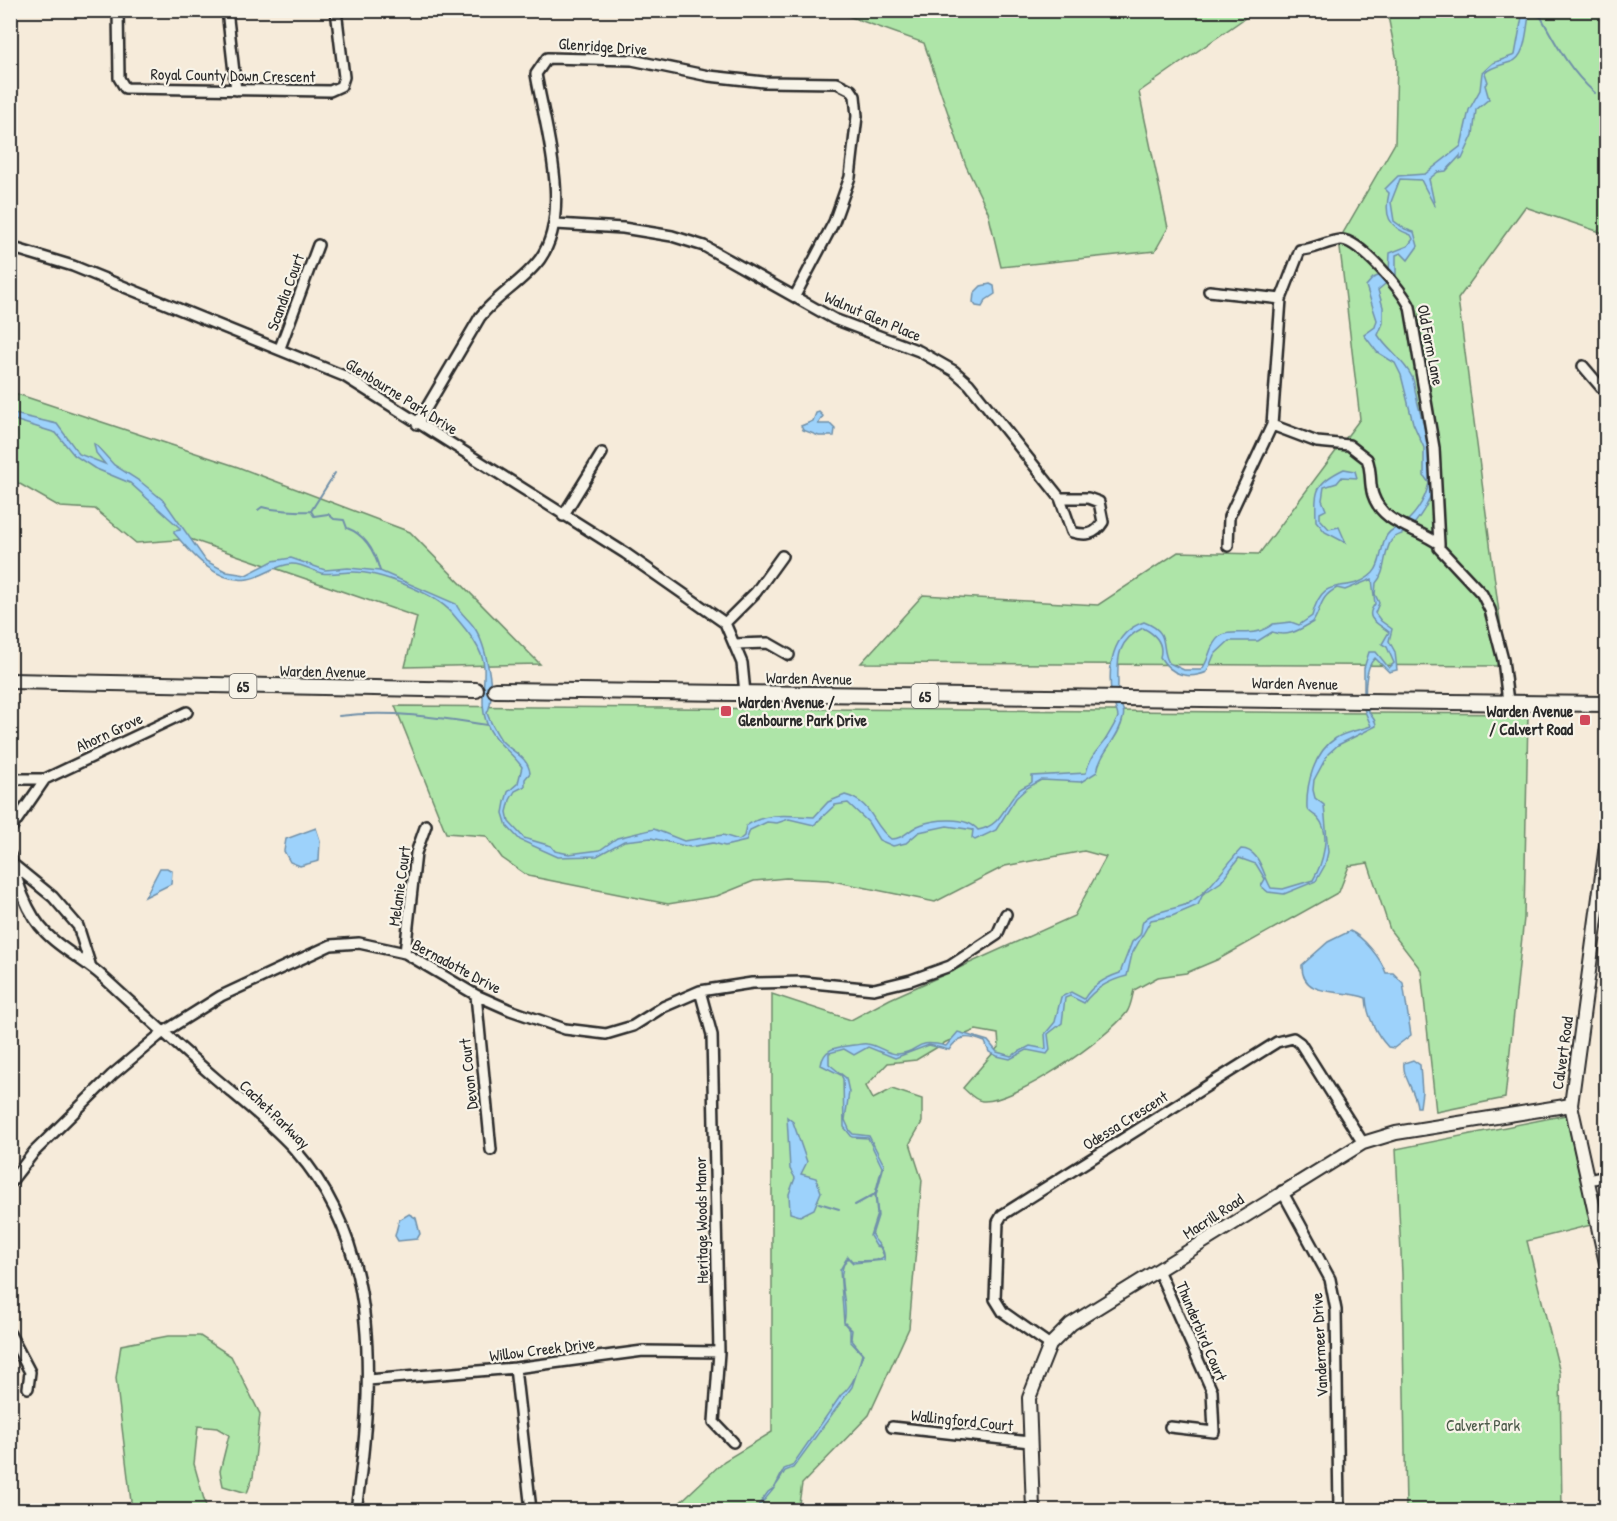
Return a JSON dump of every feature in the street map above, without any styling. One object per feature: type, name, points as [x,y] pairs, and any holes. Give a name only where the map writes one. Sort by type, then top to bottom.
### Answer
[{"type":"main road","name":"Warden Avenue","points":[[10,681],[476,690]]},
{"type":"main road","name":"Warden Avenue","points":[[495,690],[1606,704]]},
{"type":"street","name":"Royal County Down Crescent","points":[[118,10],[119,78],[122,86],[128,89],[236,90],[338,89],[344,77],[336,10]]},
{"type":"street","points":[[228,19],[236,90]]},
{"type":"street","name":"Glenridge Drive","points":[[417,424],[475,324],[492,301],[532,269],[550,242],[556,224],[555,182],[536,74],[547,58],[632,60],[709,76],[764,82],[837,83],[851,90],[855,96],[856,138],[850,177],[834,222],[795,296]]},
{"type":"street","name":"Walnut Glen Place","points":[[556,224],[623,228],[672,236],[704,246],[834,319],[919,351],[954,370],[975,392],[1060,498],[1072,532],[1083,536],[1097,532],[1103,522],[1099,502],[1088,498],[1060,498]]},
{"type":"street","name":"Old Farm Lane","points":[[1281,299],[1300,250],[1341,240],[1358,247],[1406,297],[1410,307],[1434,448],[1438,544]]},
{"type":"street","name":"Scandia Court","points":[[280,348],[318,245]]},
{"type":"street","name":"Glenbourne Park Drive","points":[[10,247],[73,266],[280,348],[344,376],[625,553],[726,623]]},
{"type":"street","points":[[1209,291],[1281,299],[1272,425],[1229,517],[1228,546]]},
{"type":"street","points":[[1582,366],[1606,393]]},
{"type":"street","points":[[1272,425],[1317,442],[1349,445],[1362,453],[1370,466],[1373,494],[1386,518],[1424,533],[1438,544],[1439,548],[1482,594],[1490,610],[1503,660],[1508,702]]},
{"type":"street","points":[[563,516],[602,453]]},
{"type":"street","points":[[745,693],[745,672],[726,623],[756,592],[782,556]]},
{"type":"street","points":[[735,644],[768,643],[789,655]]},
{"type":"street","name":"Warden Avenue","points":[[476,690],[495,690]]},
{"type":"street","name":"Ahorn Grove","points":[[10,779],[45,779],[187,712]]},
{"type":"street","points":[[10,830],[45,779]]},
{"type":"street","name":"Melanie Court","points":[[405,953],[416,853],[426,825]]},
{"type":"street","name":"Calvert Road","points":[[1606,845],[1603,908],[1571,1105],[1606,1263]]},
{"type":"street","name":"Cachet Parkway","points":[[12,860],[53,897],[78,926],[90,964]]},
{"type":"street","name":"Cachet Parkway","points":[[12,860],[26,903],[46,933],[90,964],[162,1033],[296,1151],[327,1193],[353,1252],[366,1317],[368,1380],[363,1462],[356,1510]]},
{"type":"street","name":"Bernadotte Drive","points":[[10,1184],[42,1144],[112,1075],[162,1033],[221,996],[331,945],[359,943],[405,953],[476,995],[565,1029],[606,1034],[633,1026],[663,1007],[700,991],[752,983],[803,982],[874,988],[911,980],[950,966],[997,936],[1006,915]]},
{"type":"street","name":"Heritage Woods Manor","points":[[700,991],[712,1035],[719,1352],[714,1422],[733,1442]]},
{"type":"street","name":"Devon Court","points":[[476,995],[491,1150]]},
{"type":"street","name":"Odessa Crescent","points":[[1050,1345],[1003,1312],[994,1299],[998,1222],[1012,1209],[1278,1042],[1293,1038],[1300,1043],[1363,1143]]},
{"type":"street","name":"Macrill Road","points":[[1034,1510],[1029,1398],[1050,1345],[1071,1324],[1281,1191],[1363,1143],[1396,1132],[1571,1105]]},
{"type":"street","points":[[1589,1180],[1606,1176]]},
{"type":"street","name":"Vandermeer Drive","points":[[1281,1191],[1330,1279],[1336,1310],[1339,1510]]},
{"type":"street","name":"Thunderbird Court","points":[[1158,1270],[1212,1391],[1214,1432],[1170,1427]]},
{"type":"street","points":[[10,1334],[30,1372],[28,1388]]},
{"type":"street","name":"Willow Creek Drive","points":[[368,1380],[515,1368],[643,1351],[719,1352]]},
{"type":"street","points":[[515,1368],[531,1510]]},
{"type":"street","name":"Wallingford Court","points":[[892,1427],[1030,1442]]},
{"type":"green space","points":[[834,11],[1255,11],[1139,92],[1168,228],[1155,251],[1001,267],[988,212],[966,166],[924,43]]},
{"type":"green space","points":[[1387,11],[1606,11],[1606,234],[1525,207],[1458,299],[1506,666],[861,663],[923,595],[1098,605],[1178,552],[1259,554],[1360,419],[1339,240],[1395,143],[1397,61]]},
{"type":"green space","points":[[11,392],[238,467],[410,532],[540,664],[405,667],[417,617],[190,539],[136,543],[95,509],[60,507],[11,479]]},
{"type":"green space","points":[[395,706],[1528,714],[1524,918],[1505,1098],[1436,1112],[1421,970],[1390,930],[1368,863],[1349,866],[1339,892],[1219,959],[1186,973],[1158,977],[1134,990],[1127,1012],[1101,1037],[1059,1067],[1015,1092],[997,1099],[982,1101],[974,1098],[963,1088],[999,1046],[998,1034],[976,1030],[946,1042],[916,1060],[888,1063],[866,1086],[873,1099],[892,1089],[922,1099],[922,1122],[910,1143],[922,1180],[909,1328],[869,1415],[802,1484],[798,1510],[672,1510],[724,1461],[772,1432],[772,994],[851,1020],[890,999],[1074,916],[1106,857],[1084,851],[1005,866],[935,902],[828,880],[786,878],[754,881],[717,896],[668,904],[528,876],[502,858],[486,836],[446,833]]},
{"type":"green space","name":"Calvert Park","points":[[1566,1115],[1591,1225],[1527,1241],[1560,1373],[1562,1510],[1406,1510],[1402,1274],[1396,1149]]},
{"type":"green space","points":[[168,1336],[200,1336],[231,1356],[260,1414],[253,1477],[247,1493],[223,1486],[220,1471],[229,1435],[217,1428],[198,1426],[194,1464],[207,1510],[132,1510],[116,1378],[121,1345]]},
{"type":"water","points":[[1523,11],[1530,11],[1525,41],[1520,54],[1511,62],[1485,73],[1488,82],[1485,85],[1489,99],[1476,110],[1473,135],[1462,159],[1460,160],[1460,156],[1446,171],[1438,172],[1429,179],[1435,207],[1421,180],[1400,179],[1391,202],[1394,221],[1414,232],[1418,246],[1408,260],[1401,253],[1396,255],[1396,275],[1378,290],[1383,307],[1383,323],[1378,335],[1413,379],[1430,448],[1432,490],[1426,506],[1415,522],[1406,532],[1391,541],[1376,583],[1375,594],[1379,603],[1375,613],[1392,629],[1389,641],[1395,652],[1397,670],[1389,672],[1375,658],[1369,668],[1366,697],[1376,726],[1338,745],[1328,754],[1314,780],[1315,798],[1324,805],[1328,852],[1325,865],[1316,881],[1284,894],[1268,892],[1261,886],[1265,879],[1256,864],[1239,858],[1221,882],[1203,894],[1198,905],[1172,916],[1151,920],[1132,954],[1127,976],[1103,985],[1084,1003],[1070,996],[1065,998],[1062,1023],[1048,1034],[1050,1050],[1047,1054],[1027,1050],[1010,1059],[989,1052],[985,1042],[974,1038],[961,1039],[949,1050],[929,1045],[895,1058],[868,1047],[854,1055],[844,1049],[829,1053],[829,1064],[846,1078],[849,1092],[845,1120],[850,1131],[853,1134],[869,1136],[884,1165],[876,1195],[878,1216],[872,1235],[882,1249],[884,1256],[880,1247],[876,1246],[870,1236],[877,1214],[875,1194],[882,1167],[868,1138],[852,1137],[844,1127],[843,1079],[841,1075],[821,1065],[825,1054],[838,1047],[864,1044],[894,1054],[906,1053],[922,1044],[946,1046],[958,1032],[988,1041],[997,1052],[1011,1056],[1030,1046],[1046,1049],[1045,1034],[1055,1022],[1061,997],[1071,992],[1084,999],[1099,983],[1120,973],[1132,942],[1140,935],[1142,923],[1146,918],[1197,898],[1241,849],[1253,853],[1257,858],[1271,888],[1283,889],[1313,880],[1320,866],[1325,841],[1322,825],[1307,808],[1308,789],[1313,769],[1322,751],[1336,738],[1371,726],[1364,709],[1364,668],[1369,652],[1376,652],[1389,668],[1394,663],[1387,647],[1382,644],[1389,632],[1371,617],[1375,604],[1372,579],[1345,590],[1337,588],[1331,591],[1324,599],[1313,622],[1298,630],[1288,634],[1272,632],[1258,641],[1229,641],[1214,655],[1207,672],[1193,676],[1175,672],[1164,663],[1160,657],[1160,643],[1151,633],[1143,628],[1135,633],[1124,644],[1119,657],[1118,694],[1123,711],[1121,726],[1102,758],[1097,772],[1081,782],[1041,780],[1016,798],[996,830],[975,840],[972,838],[973,830],[947,826],[919,832],[906,843],[893,846],[879,840],[868,822],[848,803],[835,805],[814,825],[789,819],[777,823],[767,822],[750,830],[746,841],[725,846],[713,843],[690,847],[651,838],[624,841],[597,856],[558,857],[520,840],[507,826],[503,813],[505,802],[508,792],[518,783],[522,767],[489,728],[483,708],[483,660],[477,645],[444,605],[406,585],[364,573],[325,574],[291,564],[248,579],[225,577],[197,558],[174,533],[180,528],[130,483],[94,468],[74,455],[56,433],[11,419],[10,413],[57,424],[79,454],[105,464],[96,453],[94,444],[96,445],[114,465],[141,482],[164,501],[206,561],[227,572],[246,575],[273,561],[291,558],[325,570],[348,568],[380,571],[456,604],[474,627],[486,657],[491,695],[487,713],[490,720],[501,740],[523,758],[529,767],[530,773],[525,779],[525,786],[515,791],[507,812],[509,822],[524,838],[551,846],[555,851],[569,854],[600,850],[617,838],[654,829],[684,841],[723,835],[739,840],[744,836],[746,826],[754,821],[771,816],[814,817],[828,802],[845,795],[862,803],[879,827],[891,839],[920,825],[942,820],[966,822],[978,830],[998,820],[1019,790],[1032,782],[1032,776],[1086,773],[1092,757],[1106,739],[1118,717],[1112,699],[1111,664],[1118,643],[1133,627],[1144,622],[1153,626],[1162,635],[1169,663],[1184,670],[1201,670],[1215,641],[1224,634],[1251,633],[1273,624],[1291,622],[1299,625],[1312,616],[1317,602],[1330,588],[1354,584],[1373,573],[1378,565],[1388,533],[1404,524],[1418,508],[1429,483],[1424,476],[1424,448],[1413,423],[1401,375],[1395,363],[1377,352],[1364,335],[1375,327],[1377,320],[1366,286],[1373,278],[1389,272],[1390,253],[1408,246],[1413,239],[1411,235],[1397,228],[1390,219],[1387,208],[1389,193],[1385,189],[1398,176],[1425,174],[1461,146],[1469,110],[1480,90],[1482,73],[1493,63],[1515,55]]},
{"type":"water","points":[[990,284],[994,286],[995,294],[986,300],[982,307],[976,306],[973,302],[974,293],[981,286]]},
{"type":"water","points":[[819,412],[823,416],[818,424],[830,424],[835,429],[834,436],[819,436],[803,430],[801,426],[813,421],[816,413]]},
{"type":"water","points":[[1344,469],[1355,471],[1357,478],[1342,477],[1337,483],[1324,487],[1322,500],[1326,510],[1320,513],[1320,519],[1329,529],[1339,527],[1346,543],[1325,532],[1316,521],[1317,495],[1322,483]]},
{"type":"water","points":[[316,828],[320,840],[319,861],[300,866],[290,862],[284,851],[286,839]]},
{"type":"water","points":[[160,868],[172,871],[171,884],[145,897]]},
{"type":"water","points":[[1350,931],[1361,938],[1371,949],[1386,973],[1393,973],[1403,983],[1411,1035],[1394,1048],[1388,1047],[1376,1031],[1370,1018],[1366,998],[1316,988],[1308,984],[1304,976],[1302,965],[1328,942]]},
{"type":"water","points":[[1413,1060],[1420,1065],[1422,1092],[1420,1107],[1417,1107],[1404,1068],[1404,1063]]},
{"type":"water","points":[[787,1117],[793,1122],[807,1162],[801,1174],[816,1178],[821,1192],[814,1209],[800,1216],[790,1213],[789,1194],[795,1178],[790,1169]]},
{"type":"water","points":[[409,1214],[416,1218],[420,1234],[417,1239],[398,1241],[395,1236],[399,1220]]},
{"type":"water","points":[[848,1256],[852,1261],[874,1260],[884,1256],[884,1260],[853,1263],[848,1258],[842,1272],[844,1322],[852,1330],[851,1339],[863,1354],[852,1387],[793,1468],[785,1471],[776,1484],[784,1469],[792,1466],[841,1395],[849,1387],[857,1371],[862,1354],[850,1341],[850,1330],[844,1323],[840,1270]]},
{"type":"water","points":[[774,1488],[771,1492],[755,1510]]},
{"type":"waterway","points":[[1529,13],[1541,17],[1571,67],[1595,93]]},
{"type":"waterway","points":[[311,511],[335,473]]},
{"type":"waterway","points":[[258,510],[262,507],[311,511],[314,516],[328,514],[334,519],[344,520],[347,528],[354,531],[369,545],[380,571]]},
{"type":"waterway","points":[[339,716],[395,714],[487,725]]},
{"type":"waterway","points":[[855,1205],[875,1194]]},
{"type":"waterway","points":[[819,1203],[839,1209]]},
{"type":"place","name":"Warden Avenue / Glenbourne Park Drive","points":[[726,711]]},
{"type":"place","name":"Warden Avenue / Calvert Road","points":[[1585,720]]}]
